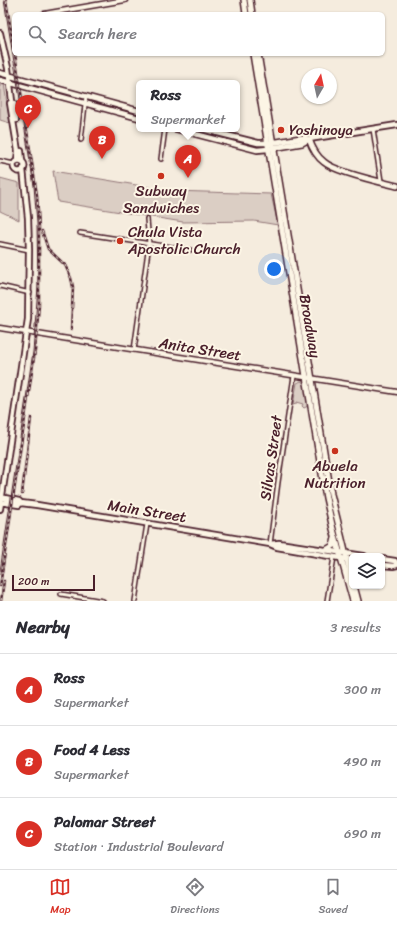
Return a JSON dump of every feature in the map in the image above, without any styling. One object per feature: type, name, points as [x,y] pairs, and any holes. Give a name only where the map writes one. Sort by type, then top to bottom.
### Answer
[{"type":"main road","points":[[244,0],[246,12]]},
{"type":"main road","points":[[250,0],[252,12]]},
{"type":"main road","points":[[0,33],[7,75]]},
{"type":"main road","points":[[0,38],[12,101],[14,104],[17,162],[15,169],[20,170]]},
{"type":"main road","name":"Broadway","points":[[254,56],[274,145],[298,289],[309,378]]},
{"type":"main road","name":"Broadway","points":[[258,56],[257,67],[267,143],[292,290],[309,378],[321,451],[326,498],[336,537],[349,572]]},
{"type":"main road","points":[[0,73],[136,110]]},
{"type":"main road","points":[[0,80],[136,117]]},
{"type":"main road","points":[[214,132],[258,143],[274,145],[302,142],[309,139],[397,125]]},
{"type":"main road","points":[[188,132],[257,150],[268,149],[274,145]]},
{"type":"main road","points":[[309,139],[313,149],[327,165],[337,170],[397,186]]},
{"type":"main road","points":[[17,162],[24,165],[20,170]]},
{"type":"main road","points":[[0,509],[27,332],[30,293],[28,218],[24,186],[20,170]]},
{"type":"main road","points":[[278,211],[281,213],[284,223],[287,223]]},
{"type":"main road","points":[[281,226],[284,227],[286,235],[289,238]]},
{"type":"main road","points":[[292,290],[298,289]]},
{"type":"main road","name":"Broadway","points":[[321,451],[353,601]]},
{"type":"main road","name":"Main Street","points":[[1,500],[270,544],[277,547],[334,557],[349,556]]},
{"type":"main road","points":[[326,550],[333,546],[336,537]]},
{"type":"main road","name":"Main Street","points":[[270,544],[279,543],[326,550],[349,559]]},
{"type":"main road","points":[[385,559],[395,561],[397,564]]},
{"type":"main road","points":[[385,565],[393,566],[397,564]]},
{"type":"main road","points":[[355,589],[358,601]]},
{"type":"street","points":[[56,12],[125,0]]},
{"type":"street","points":[[80,140],[86,96]]},
{"type":"street","points":[[373,129],[381,181]]},
{"type":"street","points":[[161,159],[165,132]]},
{"type":"street","points":[[0,161],[17,162]]},
{"type":"street","points":[[134,350],[150,244],[148,219]]},
{"type":"street","points":[[80,233],[190,250]]},
{"type":"street","points":[[0,244],[29,250]]},
{"type":"street","points":[[0,286],[30,293]]},
{"type":"street","name":"Anita Street","points":[[0,328],[397,392]]},
{"type":"street","name":"Silvas Street","points":[[270,544],[294,376]]},
{"type":"street","points":[[135,601],[147,524]]},
{"type":"street","points":[[327,601],[334,557]]},
{"type":"street","points":[[61,594],[103,601]]},
{"type":"shaded area","points":[[0,83],[4,84],[10,123],[0,120]]},
{"type":"shaded area","points":[[53,171],[172,191],[271,194],[278,225],[254,221],[183,222],[58,202]]},
{"type":"shaded area","points":[[0,178],[19,183],[19,220],[0,211]]},
{"type":"shaded area","points":[[301,381],[305,384],[308,406],[304,408],[302,406],[303,404],[296,402],[296,404],[293,405],[297,383]]},
{"type":"tram line","points":[[4,0],[12,50]]},
{"type":"tram line","points":[[0,571],[33,352],[38,287],[37,223],[34,186],[13,56]]},
{"type":"railway","points":[[6,0],[12,37]]},
{"type":"railway","points":[[0,586],[35,351],[39,305],[39,227],[37,195],[15,56]]},
{"type":"railway","points":[[42,231],[48,249],[65,265],[71,278],[73,287],[71,330]]},
{"type":"railway","points":[[22,494],[31,418]]},
{"type":"railway","points":[[1,601],[4,581]]},
{"type":"place","name":"Palomar Street","points":[[28,128]]},
{"type":"place","name":"Yoshinoya","points":[[281,130]]},
{"type":"place","name":"Food 4 Less","points":[[102,159]]},
{"type":"place","name":"Subway Sandwiches","points":[[161,176]]},
{"type":"place","name":"Ross","points":[[188,178]]},
{"type":"place","name":"Chula Vista Apostolic Church","points":[[120,241]]},
{"type":"place","name":"Abuela Nutrition","points":[[335,451]]}]
